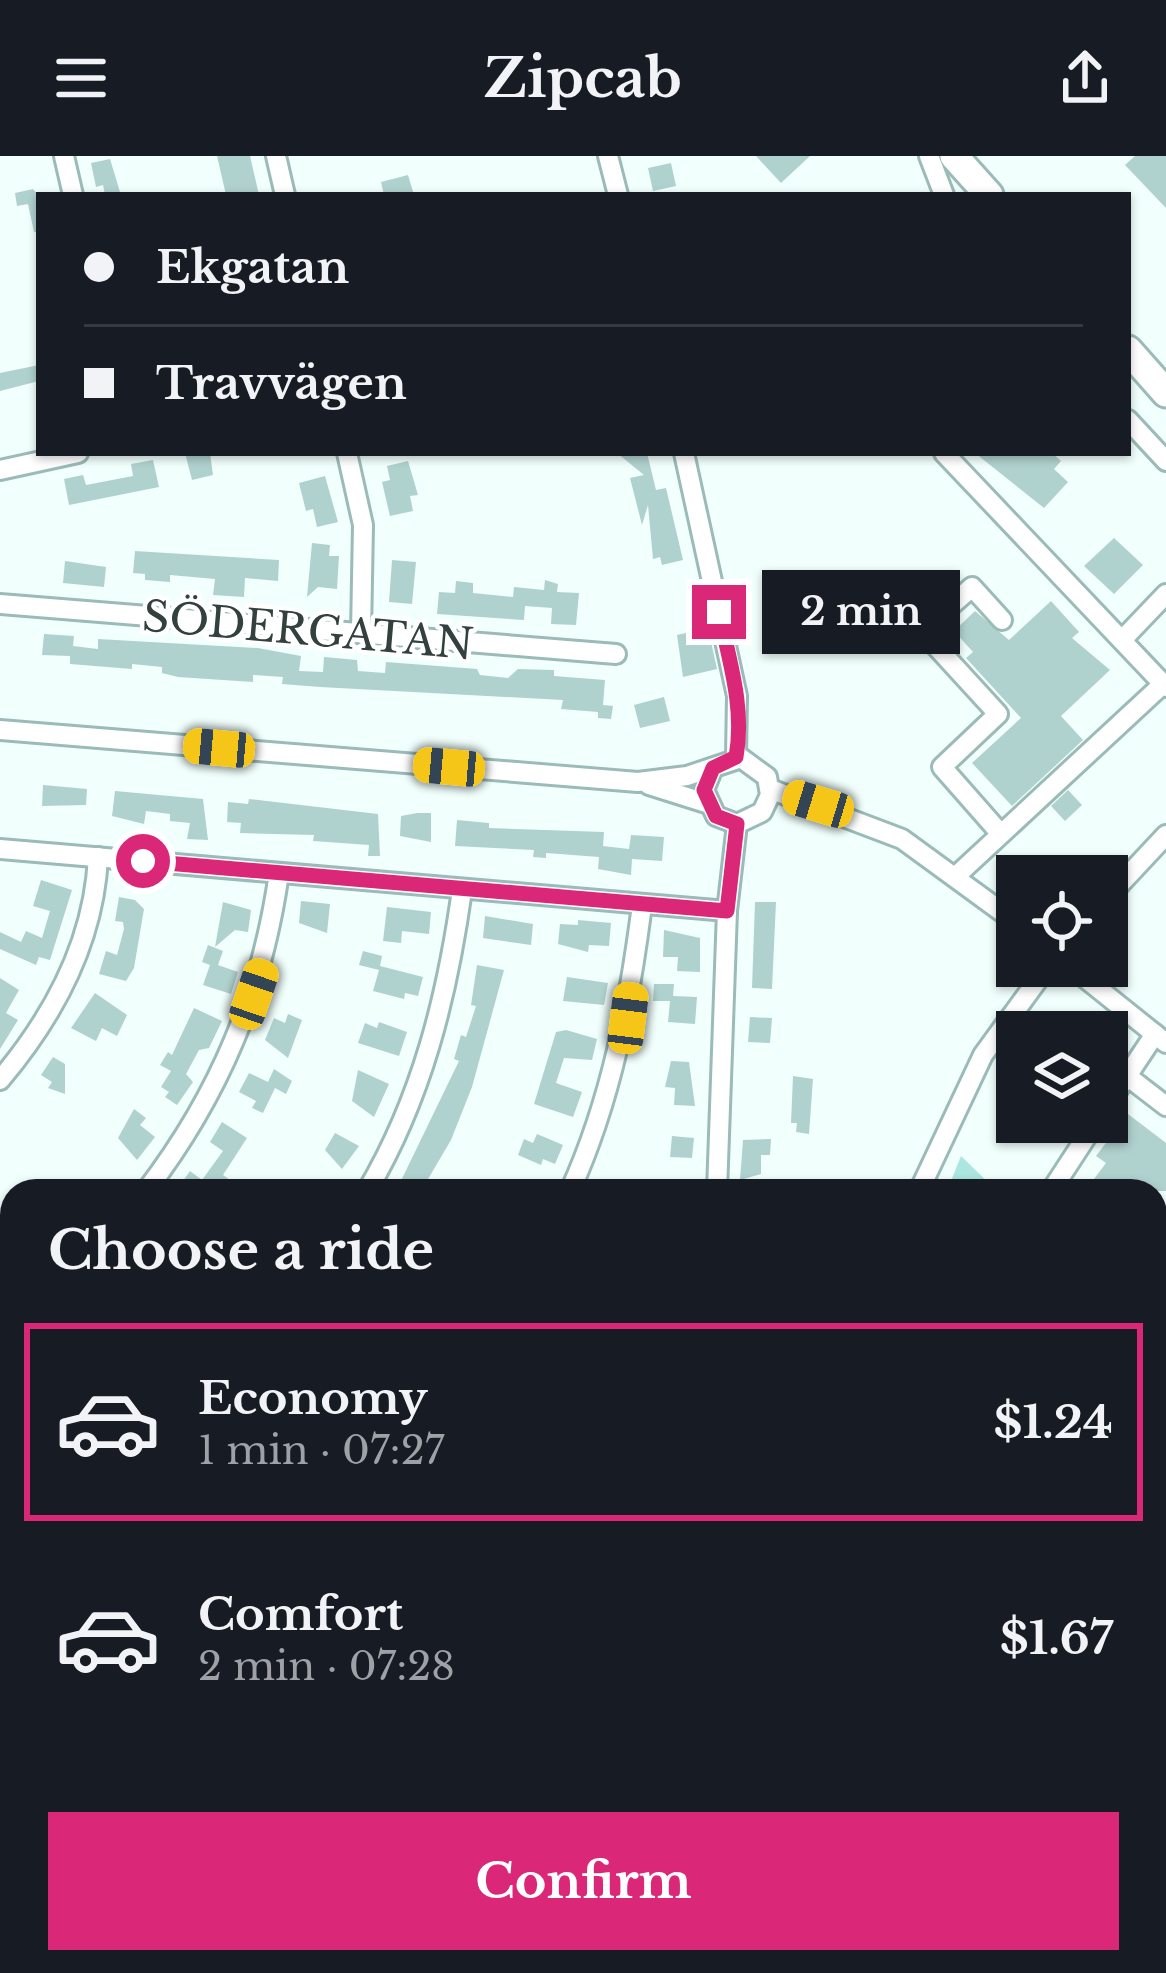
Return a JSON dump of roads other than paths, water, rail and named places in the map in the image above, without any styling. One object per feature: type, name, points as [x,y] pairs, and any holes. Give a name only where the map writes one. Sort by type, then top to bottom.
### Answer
[{"type":"highway","points":[[954,156],[986,192]]},
{"type":"highway","points":[[1131,353],[1166,393]]},
{"type":"street","points":[[64,156],[72,192]]},
{"type":"street","points":[[276,156],[284,192]]},
{"type":"street","points":[[608,156],[617,192]]},
{"type":"street","points":[[929,156],[943,192]]},
{"type":"street","points":[[1131,423],[1166,461]]},
{"type":"street","points":[[0,470],[64,456]]},
{"type":"street","points":[[348,456],[363,525],[361,633]]},
{"type":"street","points":[[685,456],[737,696],[736,757]]},
{"type":"street","points":[[949,456],[1165,686],[956,876]]},
{"type":"street","points":[[1000,833],[942,767],[998,714],[922,631],[972,587],[1002,620]]},
{"type":"street","points":[[1122,640],[1166,594]]},
{"type":"street","name":"SÖDERGATAN","points":[[0,604],[616,653]]},
{"type":"street","points":[[0,730],[638,782],[706,803]]},
{"type":"street","points":[[638,782],[713,768],[736,757],[758,765],[770,789],[860,819],[902,839],[996,907]]},
{"type":"street","points":[[713,768],[704,785],[706,803],[716,816],[737,824],[758,816],[770,789]]},
{"type":"street","points":[[717,1179],[727,911],[737,824]]},
{"type":"street","points":[[1128,876],[1166,835]]},
{"type":"street","points":[[0,849],[727,911]]},
{"type":"street","points":[[0,1080],[48,1014],[72,969],[89,922],[98,857]]},
{"type":"street","points":[[155,1179],[188,1137],[241,1032],[266,956],[279,873]]},
{"type":"street","points":[[373,1179],[422,1075],[446,998],[462,890]]},
{"type":"street","points":[[575,1179],[597,1132],[628,1018],[642,904]]},
{"type":"street","points":[[925,1179],[983,1055],[1033,987]]},
{"type":"street","points":[[1096,987],[1160,1038],[1128,1075]]},
{"type":"street","points":[[1128,1077],[1166,1106]]},
{"type":"street","points":[[1059,1179],[1082,1143]]}]
